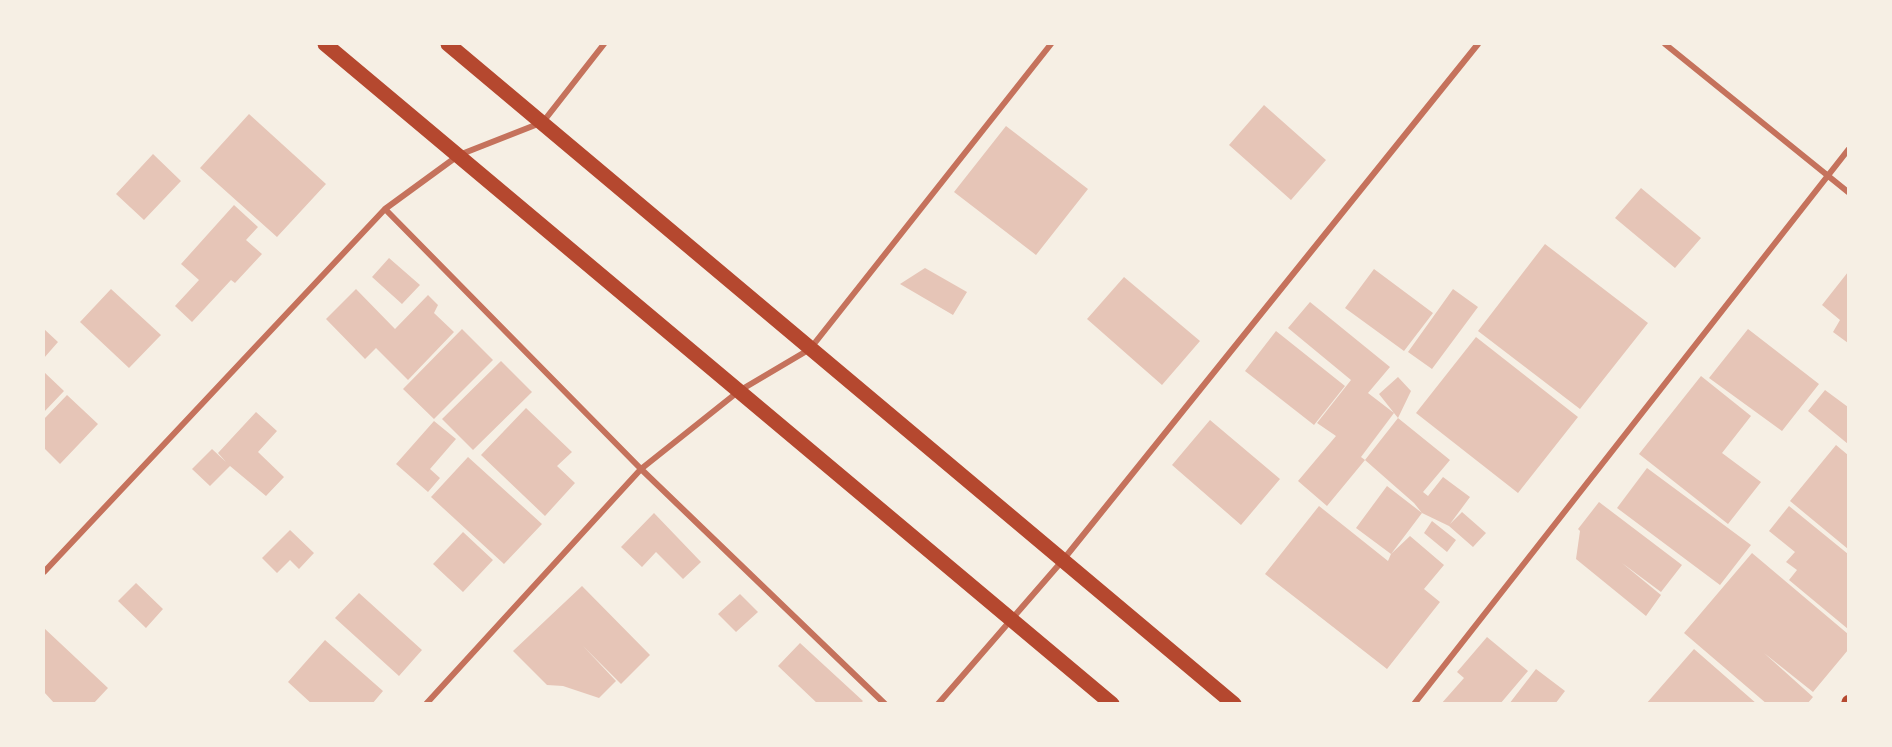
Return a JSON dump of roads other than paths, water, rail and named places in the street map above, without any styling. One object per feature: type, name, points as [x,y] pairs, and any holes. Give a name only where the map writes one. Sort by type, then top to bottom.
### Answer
[{"type":"main road","points":[[325,44],[1112,704]]},
{"type":"main road","points":[[448,44],[1234,704]]},
{"type":"street","points":[[44,572],[385,209],[459,155],[543,122],[604,44]]},
{"type":"street","points":[[426,704],[641,469],[739,391],[810,349],[1051,44]]},
{"type":"street","points":[[938,704],[1063,560],[1478,44]]},
{"type":"street","points":[[1665,44],[1848,192]]},
{"type":"street","points":[[1414,704],[1848,150]]},
{"type":"street","points":[[385,209],[641,469],[885,704]]}]
